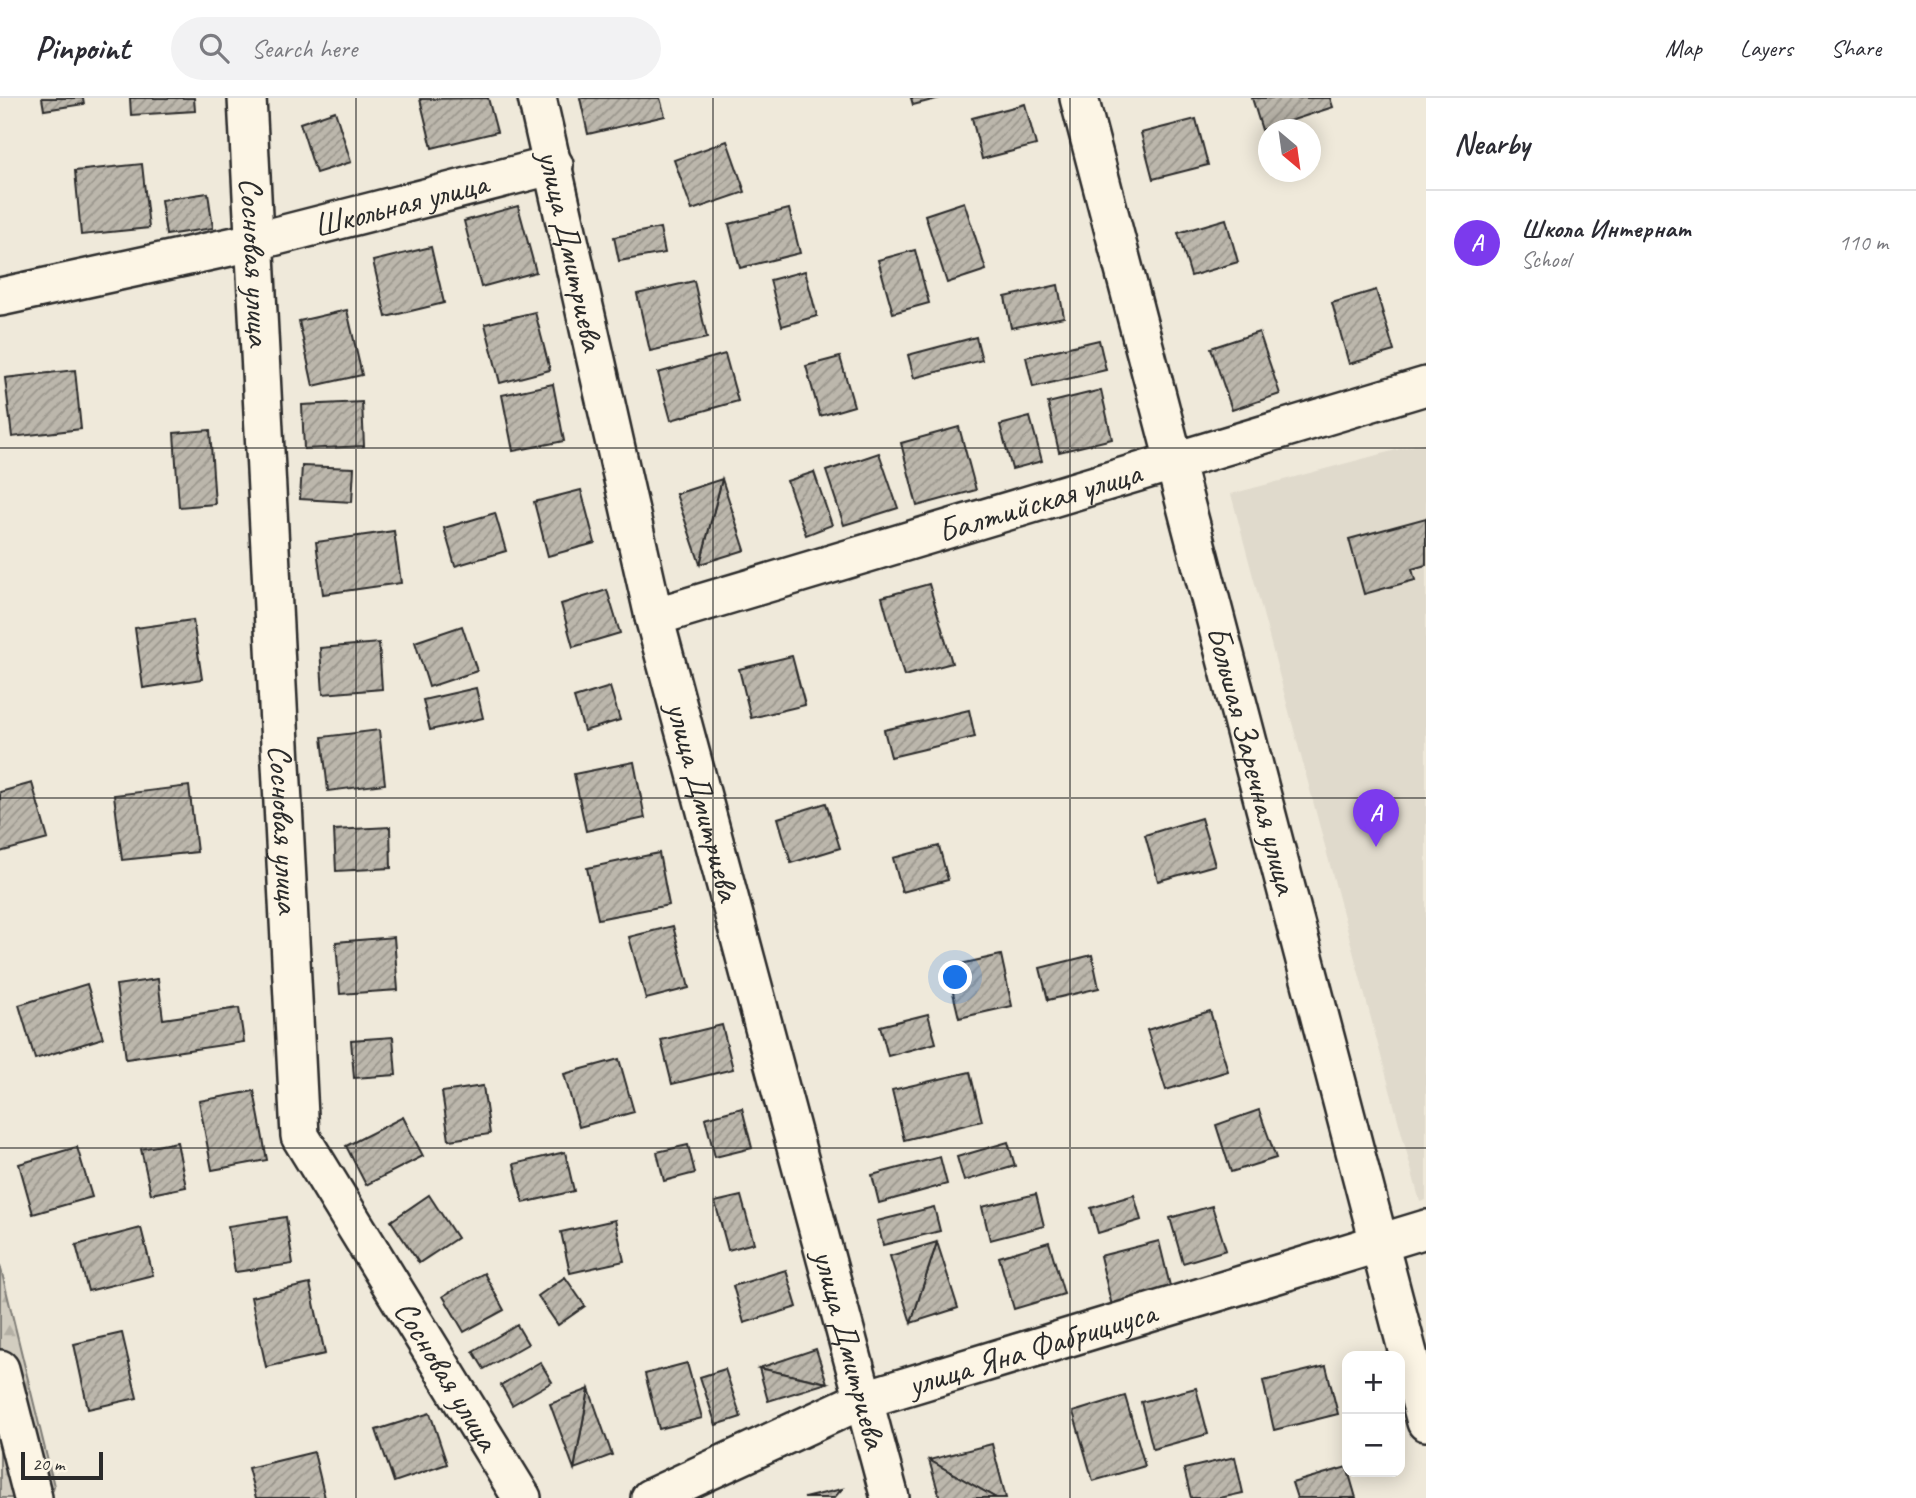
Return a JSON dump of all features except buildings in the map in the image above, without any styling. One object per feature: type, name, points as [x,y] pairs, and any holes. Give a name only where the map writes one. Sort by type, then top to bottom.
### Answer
[{"type":"street","name":"Сосновая улица","points":[[247,98],[300,1136],[522,1498]]},
{"type":"street","name":"улица Дмитриева","points":[[537,98],[654,617],[890,1498]]},
{"type":"street","name":"Большая Заречная улица","points":[[1079,98],[1426,1422]]},
{"type":"street","name":"Школьная улица","points":[[0,297],[253,242],[554,165]]},
{"type":"street","name":"Балтийская улица","points":[[654,617],[1426,386]]},
{"type":"street","name":"улица Яна Фабрициуса","points":[[650,1498],[862,1400],[1426,1229]]},
{"type":"street","points":[[0,1369],[33,1498]]},
{"type":"shaded area","points":[[1426,442],[1426,1200],[1420,1202],[1231,494]]},
{"type":"green space","points":[[0,1265],[54,1486],[50,1498],[0,1498]]},
{"type":"place","name":"Школа Интернат","points":[[1376,847]]}]
